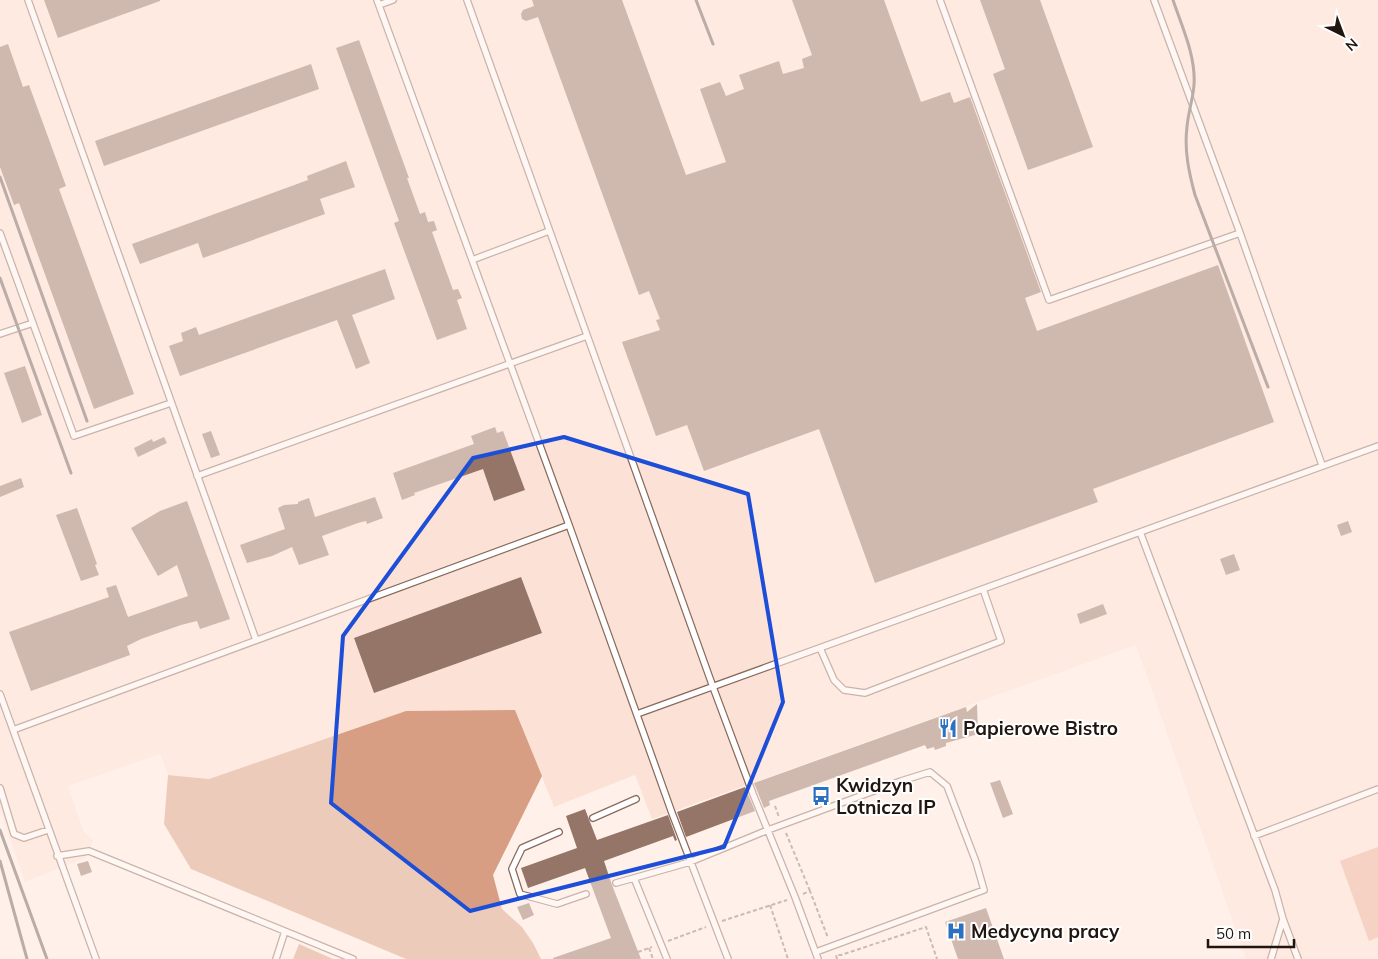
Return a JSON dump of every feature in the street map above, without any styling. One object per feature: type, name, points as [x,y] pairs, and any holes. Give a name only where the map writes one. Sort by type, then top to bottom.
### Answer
[{"type":"lane","points":[[28,0],[256,640]]},
{"type":"lane","points":[[393,0],[378,3],[690,862],[728,959]]},
{"type":"lane","points":[[466,0],[713,687],[818,959]]},
{"type":"lane","points":[[940,0],[1049,300],[1240,233]]},
{"type":"lane","points":[[1154,0],[1240,233],[1322,466]]},
{"type":"lane","points":[[472,260],[550,231]]},
{"type":"lane","points":[[0,233],[74,436],[171,403]]},
{"type":"lane","points":[[0,334],[33,323]]},
{"type":"lane","points":[[197,476],[587,336]]},
{"type":"lane","points":[[637,714],[1378,446]]},
{"type":"lane","points":[[13,730],[569,525]]},
{"type":"lane","points":[[1140,532],[1275,890],[1283,919],[1298,959]]},
{"type":"lane","points":[[820,648],[834,680],[844,690],[865,693],[1001,641],[982,589]]},
{"type":"lane","points":[[0,694],[57,856],[96,959]]},
{"type":"lane","points":[[616,882],[690,862],[782,824],[930,772],[947,786],[976,862],[984,890],[816,952]]},
{"type":"lane","points":[[0,788],[14,834],[24,838],[48,830]]},
{"type":"lane","points":[[1254,836],[1378,789]]},
{"type":"lane","points":[[592,818],[636,799]]},
{"type":"lane","points":[[559,832],[522,848],[512,870],[520,894],[558,904],[586,894]]},
{"type":"lane","points":[[57,856],[89,851],[353,959]]},
{"type":"lane","points":[[634,878],[667,959]]},
{"type":"lane","points":[[1270,959],[1283,919]]},
{"type":"lane","points":[[276,959],[285,931]]},
{"type":"path","points":[[775,806],[831,946]]},
{"type":"path","points":[[638,952],[810,891]]},
{"type":"path","points":[[770,905],[788,959]]},
{"type":"path","points":[[830,957],[926,927],[937,959]]},
{"type":"path","points":[[649,948],[653,959]]},
{"type":"path","points":[[836,955],[837,959]]},
{"type":"highlighted area","points":[[564,437],[748,494],[783,702],[724,847],[470,911],[331,803],[343,636],[473,458]]},
{"type":"shaded area","points":[[0,0],[1378,0],[1378,959],[1246,959],[1136,645],[652,819],[635,775],[554,807],[515,710],[406,711],[209,779],[168,775],[160,754],[68,786],[84,832],[93,840],[89,851],[85,858],[25,882],[0,809]]},
{"type":"shaded area","points":[[515,710],[542,776],[493,875],[502,909],[522,927],[541,959],[406,959],[191,869],[164,824],[168,775],[209,779],[406,711]]},
{"type":"shaded area","points":[[1378,847],[1378,937],[1369,941],[1340,861]]},
{"type":"shaded area","points":[[299,944],[333,959],[293,959]]},
{"type":"building","points":[[44,0],[160,0],[160,1],[58,38]]},
{"type":"building","points":[[532,0],[622,0],[686,175],[726,162],[700,89],[720,82],[726,96],[744,89],[739,75],[779,61],[783,74],[804,68],[802,59],[812,55],[792,0],[884,0],[921,102],[950,92],[954,103],[970,97],[1041,292],[1025,298],[1037,331],[1218,265],[1274,422],[1093,489],[1098,502],[875,583],[819,429],[704,471],[687,425],[656,436],[622,342],[660,330],[656,320],[660,319],[649,291],[639,295],[538,17],[526,21],[522,19],[521,14],[523,10],[534,6]]},
{"type":"building","points":[[980,0],[1040,0],[1093,147],[1028,170],[993,74],[1005,69]]},
{"type":"building","points":[[359,40],[409,178],[407,178],[420,214],[425,212],[428,222],[434,221],[437,230],[432,232],[453,290],[458,289],[462,298],[457,300],[467,329],[437,340],[394,223],[399,221],[336,48]]},
{"type":"building","points":[[8,44],[23,87],[29,85],[66,186],[59,189],[134,394],[94,409],[19,203],[14,205],[0,167],[0,47]]},
{"type":"building","points":[[311,64],[319,89],[104,166],[95,141]]},
{"type":"building","points":[[346,161],[355,187],[320,199],[325,214],[203,258],[198,243],[140,264],[132,244],[308,180],[307,176]]},
{"type":"building","points":[[385,269],[395,299],[352,315],[370,363],[356,369],[337,320],[180,376],[169,346],[183,341],[181,333],[196,327],[199,335]]},
{"type":"building","points":[[25,366],[42,415],[22,423],[4,373]]},
{"type":"building","points":[[495,427],[497,433],[503,431],[525,490],[494,501],[483,469],[414,493],[415,495],[402,500],[393,473],[474,444],[471,436]]},
{"type":"building","points":[[211,431],[220,455],[211,458],[202,434]]},
{"type":"building","points":[[164,437],[167,443],[138,457],[134,448],[152,439],[153,442]]},
{"type":"building","points":[[21,478],[24,487],[0,497],[0,486]]},
{"type":"building","points":[[375,497],[383,518],[367,524],[366,521],[358,523],[322,536],[329,555],[299,565],[292,547],[272,556],[247,563],[240,545],[285,529],[278,508],[284,505],[298,504],[298,502],[309,498],[315,517]]},
{"type":"building","points":[[187,501],[230,619],[200,629],[197,621],[141,639],[127,646],[130,655],[31,691],[9,632],[109,597],[106,588],[116,585],[128,617],[188,596],[177,565],[158,576],[131,528],[160,511]]},
{"type":"building","points":[[77,508],[97,564],[95,565],[99,575],[81,581],[56,515]]},
{"type":"building","points":[[1348,521],[1352,532],[1341,536],[1337,525]]},
{"type":"building","points":[[1234,554],[1240,570],[1226,575],[1220,559]]},
{"type":"building","points":[[521,577],[542,633],[374,693],[354,638]]},
{"type":"building","points":[[1103,604],[1107,614],[1080,624],[1077,614]]},
{"type":"building","points":[[977,704],[978,734],[946,743],[946,746],[935,750],[934,747],[927,749],[925,745],[769,801],[770,805],[764,808],[754,783],[966,707],[967,712]]},
{"type":"building","points":[[1000,780],[1013,814],[1003,818],[990,783]]},
{"type":"building","points":[[745,787],[755,811],[686,837],[677,812]]},
{"type":"building","points":[[585,809],[597,840],[668,815],[677,840],[675,841],[673,836],[604,861],[641,959],[553,959],[611,938],[585,868],[528,888],[521,868],[577,848],[566,816]]},
{"type":"building","points":[[88,861],[92,872],[81,876],[77,864]]},
{"type":"building","points":[[529,903],[534,915],[523,920],[517,907]]},
{"type":"building","points":[[986,908],[1004,959],[958,959],[945,922]]},
{"type":"railway","points":[[696,0],[713,44]]},
{"type":"railway","points":[[1173,0],[1188,42],[1193,63],[1193,90],[1186,136],[1193,187],[1268,387]]},
{"type":"railway","points":[[0,177],[87,421]]},
{"type":"railway","points":[[0,278],[71,473]]},
{"type":"railway","points":[[0,830],[47,959]]},
{"type":"railway","points":[[0,861],[27,959]]},
{"type":"place","name":"Papierowe Bistro","points":[[948,728]]},
{"type":"place","name":"Kwidzyn Lotnicza IP","points":[[821,796]]},
{"type":"place","name":"Medycyna pracy","points":[[956,931]]}]
